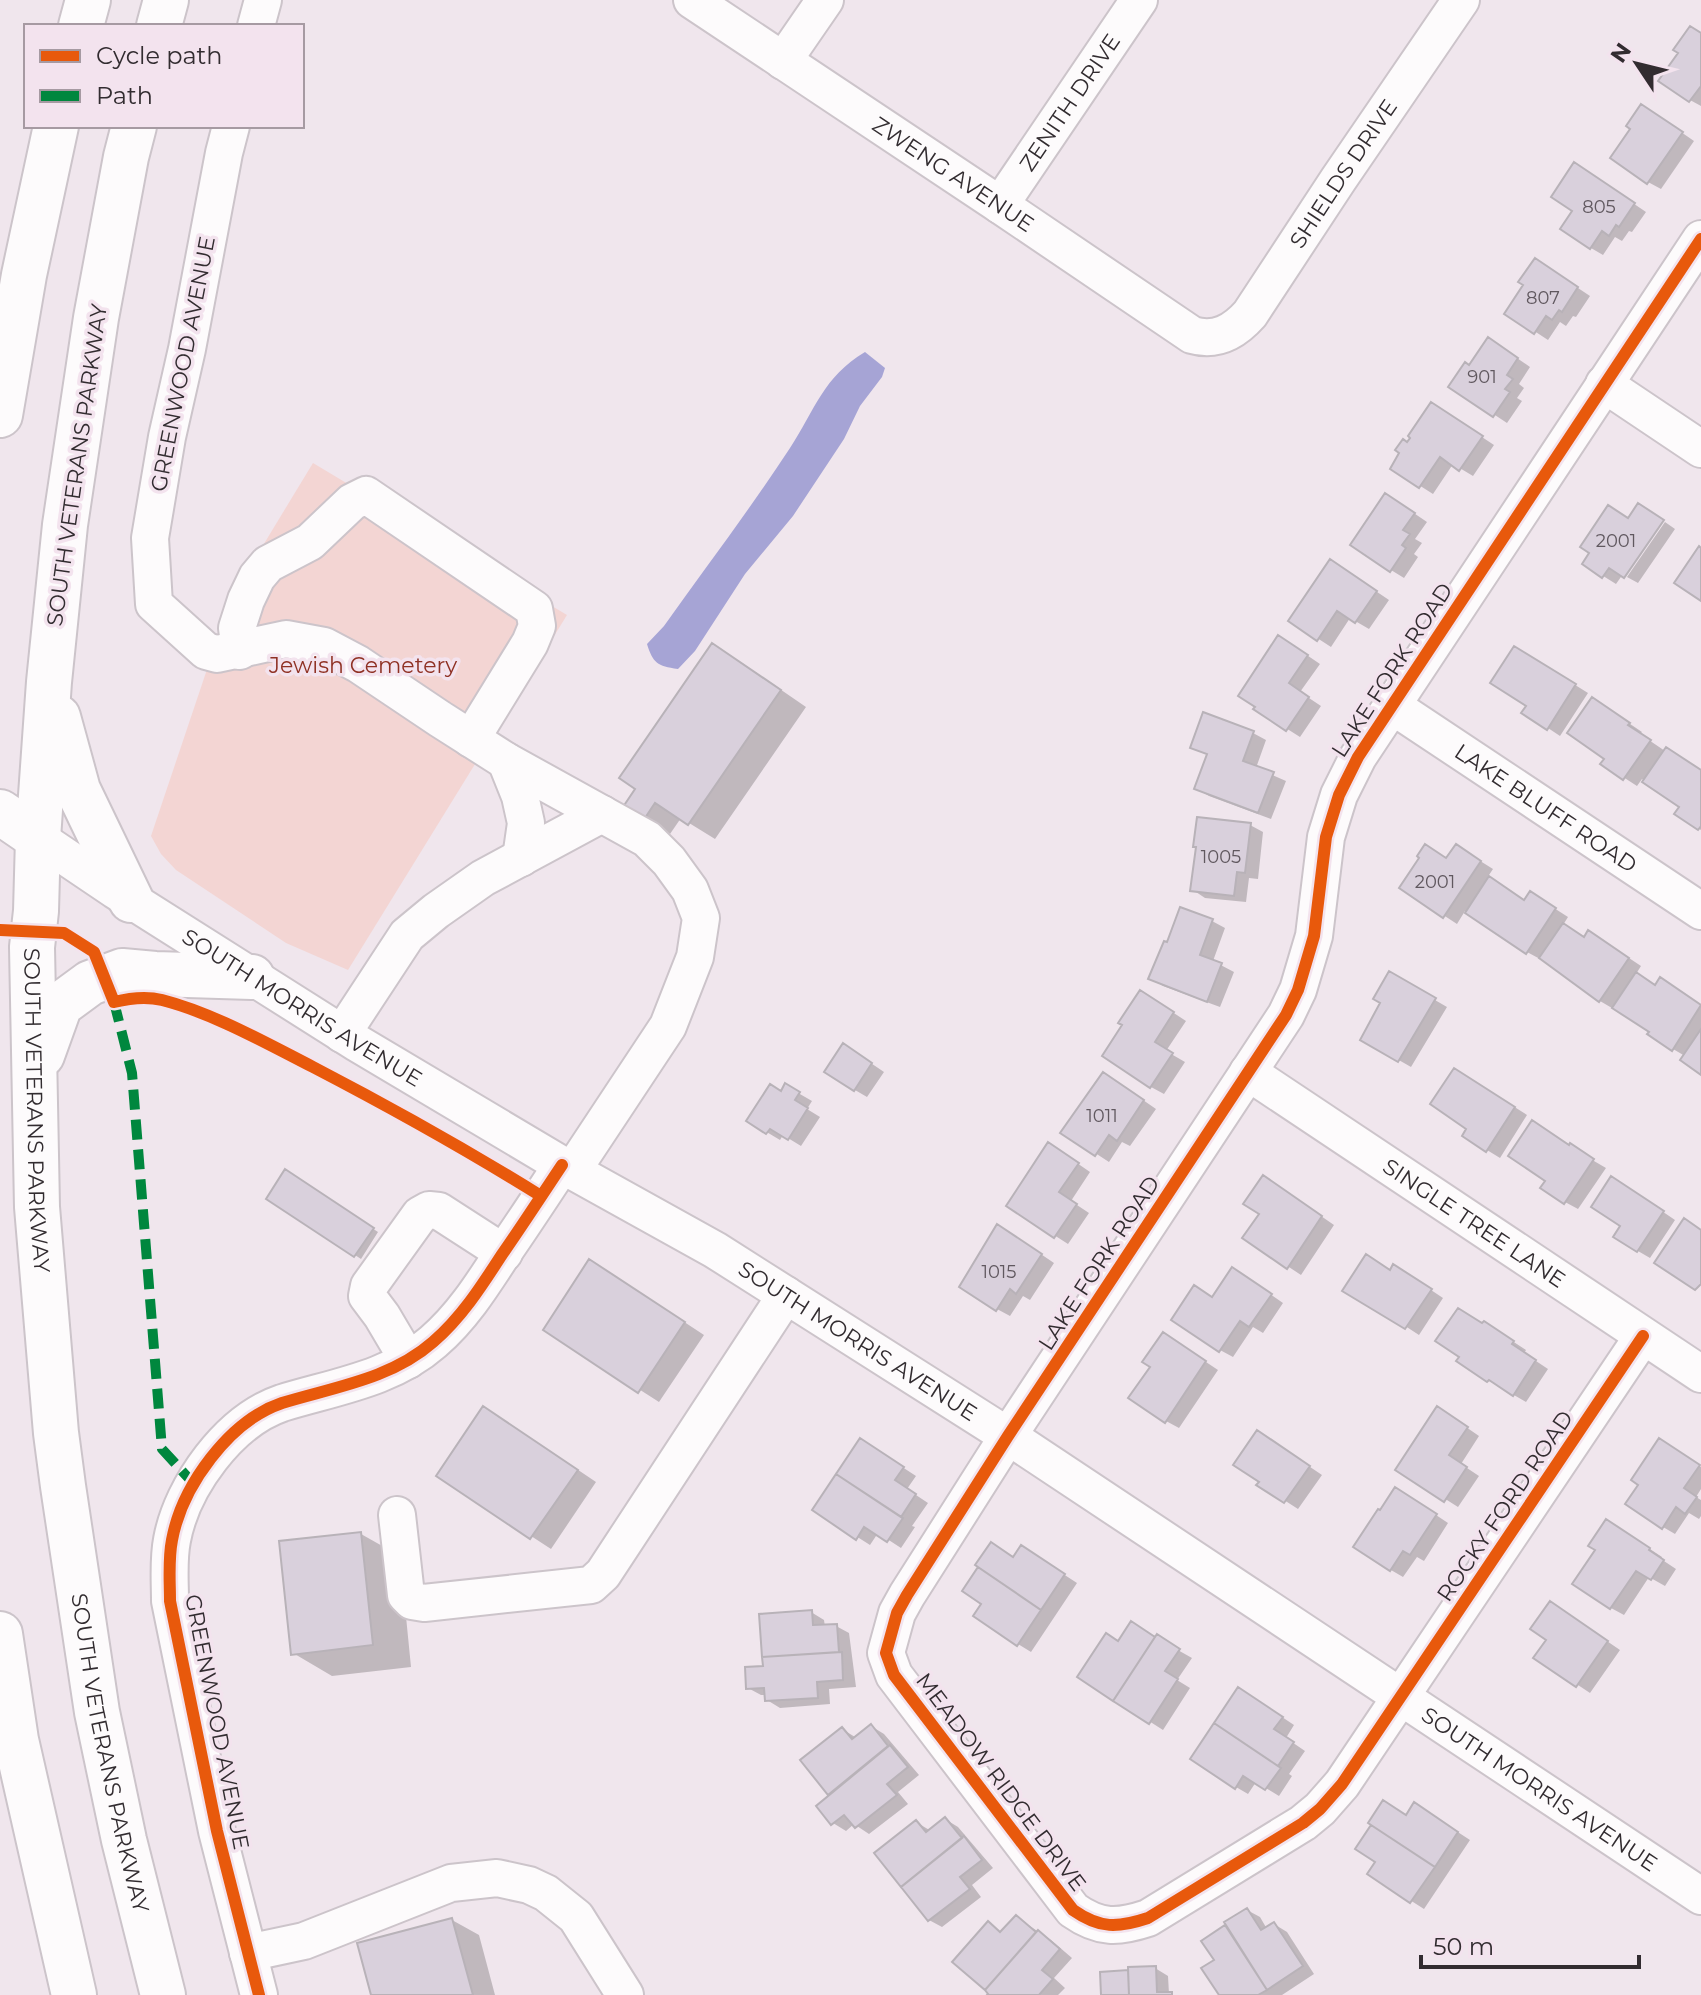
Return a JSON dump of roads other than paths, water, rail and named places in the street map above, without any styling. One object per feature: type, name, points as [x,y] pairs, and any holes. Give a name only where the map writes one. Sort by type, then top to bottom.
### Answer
[{"type":"main road","points":[[82,24],[88,0]]},
{"type":"main road","points":[[160,24],[166,0]]},
{"type":"main road","points":[[0,415],[24,275],[56,128]]},
{"type":"main road","name":"SOUTH VETERANS PARKWAY","points":[[133,128],[96,318],[65,525],[49,682],[32,947],[37,1207],[63,1486],[97,1712],[124,1840],[163,1995]]},
{"type":"main road","points":[[49,682],[78,790],[131,900]]},
{"type":"main road","name":"SOUTH MORRIS AVENUE","points":[[0,812],[38,838]]},
{"type":"main road","points":[[35,1076],[60,1005],[90,983],[122,971],[252,977]]},
{"type":"main road","points":[[0,1634],[16,1740],[74,1995]]},
{"type":"street","points":[[257,24],[263,0]]},
{"type":"street","name":"ZWENG AVENUE","points":[[692,0],[1192,335],[1216,338]]},
{"type":"street","points":[[783,61],[825,0]]},
{"type":"street","name":"ZENITH DRIVE","points":[[1000,205],[1139,0]]},
{"type":"street","name":"SHIELDS DRIVE","points":[[1216,338],[1230,332],[1250,314],[1461,0]]},
{"type":"street","name":"GREENWOOD AVENUE","points":[[230,128],[167,437],[150,538],[154,604],[206,651],[217,654],[240,651],[286,639],[324,646],[358,664],[506,761],[647,839],[669,861],[690,890],[701,918],[695,957],[668,1026],[456,1319],[434,1342],[393,1369],[279,1404],[255,1416],[218,1449],[193,1483],[181,1511],[171,1540],[169,1570],[173,1614],[217,1831],[259,1995]]},
{"type":"street","name":"LAKE FORK ROAD","points":[[1008,1436],[1286,1015],[1298,990],[1314,936],[1326,837],[1339,795],[1358,757],[1701,239]]},
{"type":"street","points":[[1604,384],[1701,449]]},
{"type":"street","points":[[240,651],[237,628],[257,577],[268,564],[310,542],[352,502],[366,495],[534,609],[537,626],[530,643],[471,739]]},
{"type":"street","name":"LAKE BLUFF ROAD","points":[[1391,705],[1701,911]]},
{"type":"street","points":[[506,761],[520,796],[526,823],[521,858]]},
{"type":"street","points":[[342,1034],[407,935],[483,878],[602,814]]},
{"type":"street","name":"SOUTH MORRIS AVENUE","points":[[38,838],[342,1034],[567,1168],[715,1250],[1008,1436],[1701,1896]]},
{"type":"street","name":"SINGLE TREE LANE","points":[[1248,1072],[1701,1374]]},
{"type":"street","points":[[408,1360],[367,1296],[369,1286],[420,1215],[429,1210],[439,1211],[504,1253]]},
{"type":"street","points":[[397,1515],[406,1595],[412,1601],[424,1603],[591,1585],[603,1574],[786,1295]]},
{"type":"street","name":"ROCKY FORD ROAD","points":[[1401,1698],[1643,1336]]},
{"type":"street","name":"MEADOW RIDGE DRIVE","points":[[1008,1436],[907,1595],[897,1613],[886,1653],[894,1675],[1073,1910],[1106,1925],[1125,1925],[1148,1918],[1303,1823],[1342,1784],[1401,1698]]},
{"type":"street","points":[[248,1953],[304,1941],[451,1883],[497,1878],[529,1885],[546,1893],[576,1917],[625,1995]]},
{"type":"water","points":[[865,352],[885,368],[882,377],[860,406],[844,439],[793,516],[745,574],[695,651],[678,669],[657,662],[647,644],[664,626],[759,493],[829,383]]},
{"type":"park label","name":"Jewish Cemetery","points":[[363,665]]}]
